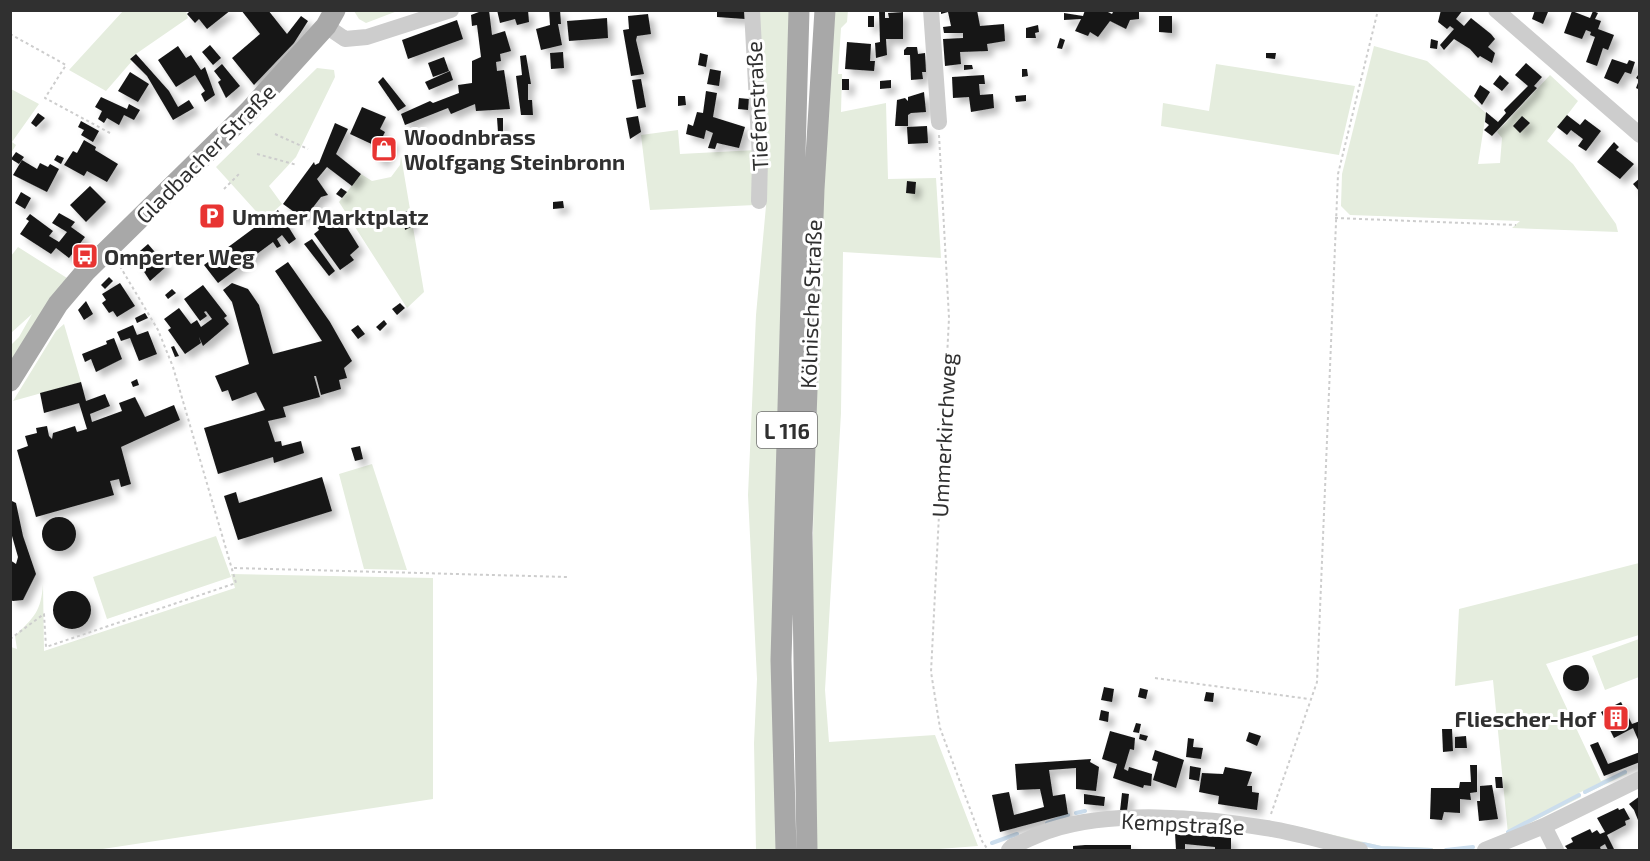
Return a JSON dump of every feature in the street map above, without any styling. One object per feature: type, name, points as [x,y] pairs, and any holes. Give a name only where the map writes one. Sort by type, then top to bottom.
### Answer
[{"type":"main road","name":"Kölnische Straße","points":[[786,850],[781,660],[799,10]]},
{"type":"main road","name":"Kölnische Straße","points":[[807,850],[802,533],[814,189],[825,10]]},
{"type":"main road","name":"Gladbacher Straße","points":[[10,381],[58,304],[109,248],[249,111],[331,18]]},
{"type":"street","points":[[331,18],[345,39],[367,37],[451,10]]},
{"type":"street","name":"Tiefenstraße","points":[[752,10],[760,159],[759,201]]},
{"type":"street","points":[[931,10],[939,122]]},
{"type":"street","points":[[1496,10],[1640,135]]},
{"type":"street","points":[[1485,850],[1544,826],[1640,779]]},
{"type":"street","name":"Kempstraße","points":[[1010,850],[1013,846],[1052,830],[1099,820],[1189,820],[1266,828],[1360,850]]},
{"type":"street","points":[[1544,826],[1556,850]]},
{"type":"path","points":[[1266,828],[1317,682],[1338,174],[1378,10]]},
{"type":"path","points":[[10,34],[66,65],[45,98],[110,134]]},
{"type":"path","name":"Ummerkirchweg","points":[[939,122],[949,318],[931,672],[940,728],[982,841],[988,850]]},
{"type":"path","points":[[275,134],[308,149]]},
{"type":"path","points":[[257,154],[297,165]]},
{"type":"path","points":[[224,189],[240,173]]},
{"type":"path","points":[[1335,218],[1516,225]]},
{"type":"path","points":[[10,639],[44,614],[46,647],[237,583],[173,367],[147,310],[109,248]]},
{"type":"path","points":[[234,568],[567,577]]},
{"type":"path","points":[[1155,678],[1310,699]]},
{"type":"green space","points":[[400,10],[366,23],[359,19],[354,11]]},
{"type":"green space","points":[[848,10],[847,22],[841,28],[838,74],[842,74],[841,112],[886,103],[888,179],[936,178],[941,258],[843,252],[841,413],[825,690],[829,742],[935,735],[978,846],[926,850],[816,850],[812,614],[814,463],[825,112],[834,11]]},
{"type":"green space","points":[[123,11],[186,11],[188,18],[130,58],[132,61],[106,91],[69,70]]},
{"type":"green space","points":[[755,11],[791,11],[778,850],[756,850],[754,743],[757,679],[748,495],[756,315],[766,206]]},
{"type":"green space","points":[[1374,46],[1427,61],[1486,113],[1478,164],[1500,163],[1502,138],[1497,132],[1550,75],[1578,101],[1547,141],[1573,164],[1616,224],[1618,232],[1512,228],[1520,221],[1350,215],[1341,206],[1342,174]]},
{"type":"green space","points":[[1216,64],[1355,86],[1339,155],[1161,126],[1163,103],[1209,111]]},
{"type":"green space","points":[[317,68],[334,70],[335,77],[296,157],[269,186],[282,204],[264,220],[216,167]]},
{"type":"green space","points":[[11,89],[39,104],[12,142],[16,145],[11,153]]},
{"type":"green space","points":[[678,130],[680,154],[756,150],[755,205],[650,210],[641,135]]},
{"type":"green space","points":[[401,156],[424,292],[407,308],[339,202],[361,174],[372,181],[391,177],[400,165]]},
{"type":"green space","points":[[18,247],[67,278],[11,361],[11,345],[19,337],[32,314],[11,333],[11,256]]},
{"type":"green space","points":[[64,324],[81,382],[13,401],[56,331]]},
{"type":"green space","points":[[372,464],[407,570],[364,569],[339,474]]},
{"type":"green space","points":[[216,536],[231,577],[107,619],[93,577]]},
{"type":"green space","points":[[1639,563],[1639,635],[1546,664],[1601,781],[1626,771],[1627,774],[1585,794],[1583,791],[1579,793],[1581,797],[1508,834],[1493,680],[1455,686],[1459,609]]},
{"type":"green space","points":[[231,574],[433,578],[433,799],[96,850],[11,850],[11,647],[17,649],[15,636],[32,619],[38,608],[43,584],[44,651],[235,588]]},
{"type":"green space","points":[[1639,639],[1639,677],[1605,690],[1592,656]]},
{"type":"green space","points":[[1286,824],[1381,846],[1433,848],[1433,850],[1380,850],[1285,828]]},
{"type":"building","points":[[191,10],[231,10],[207,29],[199,19],[195,23],[187,14]]},
{"type":"building","points":[[241,10],[268,10],[287,34],[301,16],[308,21],[294,43],[254,85],[232,58],[260,34]]},
{"type":"building","points":[[489,10],[492,35],[505,31],[511,51],[500,54],[501,61],[496,62],[497,71],[504,70],[510,109],[476,111],[475,104],[451,114],[448,108],[405,125],[401,114],[430,101],[433,103],[459,93],[458,85],[472,83],[472,61],[481,57],[477,25],[472,26],[471,15]]},
{"type":"building","points":[[497,10],[528,10],[529,22],[517,25],[515,19],[500,23]]},
{"type":"building","points":[[549,10],[560,10],[561,24],[558,24],[562,45],[541,50],[536,29],[550,25]]},
{"type":"building","points":[[717,10],[745,10],[745,19],[717,17]]},
{"type":"building","points":[[879,10],[885,10],[885,18],[889,18],[888,13],[903,12],[903,39],[886,39],[887,55],[876,58],[875,43],[880,42]]},
{"type":"building","points":[[941,10],[977,10],[980,26],[1004,24],[1005,41],[987,44],[988,51],[960,52],[961,64],[945,66],[943,39],[963,38],[963,33],[944,33],[943,27],[951,26],[948,12],[941,14]]},
{"type":"building","points":[[1085,10],[1104,10],[1112,14],[1114,10],[1139,10],[1139,19],[1130,20],[1126,29],[1110,21],[1098,37],[1090,32],[1088,36],[1075,31],[1081,19],[1064,20],[1064,13],[1083,16]]},
{"type":"building","points":[[1441,10],[1463,10],[1456,19],[1464,26],[1471,18],[1491,34],[1495,39],[1488,47],[1495,53],[1492,63],[1480,56],[1478,58],[1470,49],[1454,39],[1444,50],[1440,45],[1454,29],[1450,26],[1447,29],[1438,22]]},
{"type":"building","points":[[1535,10],[1548,12],[1543,24],[1532,19]]},
{"type":"building","points":[[1572,11],[1590,18],[1593,11],[1598,13],[1595,19],[1601,21],[1598,29],[1614,35],[1608,50],[1603,48],[1597,66],[1586,62],[1595,37],[1590,35],[1591,32],[1586,30],[1582,39],[1564,33]]},
{"type":"building","points":[[648,14],[651,34],[637,36],[636,40],[644,74],[631,76],[623,30],[629,29],[628,16]]},
{"type":"building","points":[[868,16],[874,16],[874,27],[868,27]]},
{"type":"building","points":[[1159,16],[1172,16],[1172,33],[1159,32]]},
{"type":"building","points":[[607,18],[608,38],[569,41],[567,21]]},
{"type":"building","points":[[457,20],[463,39],[408,59],[402,40]]},
{"type":"building","points":[[1038,25],[1039,32],[1035,33],[1036,38],[1026,38],[1026,28]]},
{"type":"building","points":[[1060,38],[1065,40],[1062,49],[1057,48]]},
{"type":"building","points":[[1431,39],[1438,41],[1437,49],[1430,48]]},
{"type":"building","points":[[847,42],[871,44],[870,61],[875,61],[874,71],[845,69]]},
{"type":"building","points":[[210,45],[221,58],[213,65],[202,52]]},
{"type":"building","points":[[178,46],[186,58],[191,55],[201,70],[205,67],[215,95],[205,102],[201,94],[205,91],[195,75],[176,87],[158,60]]},
{"type":"building","points":[[907,47],[917,47],[918,54],[925,53],[926,72],[922,72],[923,79],[911,80],[910,55],[904,55]]},
{"type":"building","points":[[563,52],[564,68],[551,69],[550,53]]},
{"type":"building","points":[[700,53],[708,55],[706,67],[698,65]]},
{"type":"building","points":[[1266,53],[1276,53],[1275,59],[1266,58]]},
{"type":"building","points":[[136,54],[169,91],[178,107],[189,100],[194,108],[173,120],[147,76],[130,59]]},
{"type":"building","points":[[526,55],[531,84],[528,84],[528,100],[532,100],[533,115],[521,115],[516,76],[522,75],[520,56]]},
{"type":"building","points":[[444,57],[449,71],[433,77],[428,63]]},
{"type":"building","points":[[1612,59],[1627,64],[1629,60],[1635,62],[1631,74],[1625,72],[1618,84],[1604,78]]},
{"type":"building","points":[[1526,63],[1542,77],[1534,86],[1537,88],[1492,136],[1484,130],[1489,125],[1485,122],[1486,112],[1498,122],[1506,113],[1504,110],[1528,86],[1515,75]]},
{"type":"building","points":[[222,64],[240,86],[226,98],[218,82],[221,80],[214,71]]},
{"type":"building","points":[[964,65],[972,65],[973,69],[964,70]]},
{"type":"building","points":[[710,69],[721,71],[719,86],[707,84]]},
{"type":"building","points":[[1022,69],[1027,69],[1028,76],[1022,77]]},
{"type":"building","points":[[450,71],[453,80],[429,90],[425,82]]},
{"type":"building","points":[[130,72],[149,84],[138,102],[118,91]]},
{"type":"building","points":[[1640,72],[1640,90],[1636,88],[1639,80],[1636,78]]},
{"type":"building","points":[[984,75],[985,84],[979,84],[980,95],[993,94],[994,108],[971,112],[969,97],[953,98],[952,77]]},
{"type":"building","points":[[1500,75],[1509,83],[1502,91],[1493,84]]},
{"type":"building","points":[[383,77],[406,106],[398,111],[378,82]]},
{"type":"building","points":[[641,79],[646,107],[637,109],[632,80]]},
{"type":"building","points":[[842,79],[849,79],[849,90],[842,90]]},
{"type":"building","points":[[891,80],[891,88],[880,89],[880,81]]},
{"type":"building","points":[[1480,85],[1490,92],[1482,105],[1474,96]]},
{"type":"building","points":[[706,91],[717,93],[713,117],[745,127],[739,148],[717,143],[715,149],[708,148],[713,133],[706,130],[704,139],[686,134],[688,124],[693,126],[697,112],[703,113]]},
{"type":"building","points":[[924,92],[926,112],[908,115],[908,126],[895,126],[897,100],[905,98],[908,101],[908,97]]},
{"type":"building","points":[[1026,95],[1026,101],[1016,102],[1015,96]]},
{"type":"building","points":[[678,96],[685,96],[686,105],[678,106]]},
{"type":"building","points":[[101,97],[127,109],[129,104],[140,110],[134,120],[124,115],[119,125],[107,118],[104,123],[98,119],[102,111],[95,107]]},
{"type":"building","points":[[739,98],[749,99],[748,110],[738,109]]},
{"type":"building","points":[[362,107],[386,117],[380,129],[385,132],[383,136],[394,142],[384,162],[373,157],[378,147],[350,134]]},
{"type":"building","points":[[38,113],[45,118],[36,127],[31,123]]},
{"type":"building","points":[[1567,115],[1580,125],[1585,119],[1601,131],[1586,151],[1578,146],[1583,139],[1571,130],[1567,135],[1557,127]]},
{"type":"building","points":[[638,116],[641,132],[630,139],[626,118]]},
{"type":"building","points":[[1522,116],[1530,123],[1520,133],[1513,126]]},
{"type":"building","points":[[497,118],[503,118],[503,132],[498,132]]},
{"type":"building","points":[[81,121],[99,131],[93,142],[81,135],[84,130],[78,127]]},
{"type":"building","points":[[335,123],[348,129],[336,154],[361,174],[352,186],[327,167],[317,179],[328,195],[321,197],[304,219],[283,204],[314,162],[315,165],[319,163]]},
{"type":"building","points":[[927,126],[928,143],[908,144],[907,127]]},
{"type":"building","points":[[84,140],[96,147],[95,150],[118,164],[107,182],[87,171],[84,176],[64,165],[73,151],[77,153]]},
{"type":"building","points":[[1614,142],[1619,147],[1616,150],[1634,164],[1620,179],[1597,162]]},
{"type":"building","points":[[16,152],[24,157],[19,164],[11,159]]},
{"type":"building","points":[[57,155],[64,158],[61,164],[54,160]]},
{"type":"building","points":[[22,160],[37,169],[40,163],[48,167],[50,164],[59,169],[47,192],[13,175]]},
{"type":"building","points":[[1640,178],[1640,192],[1633,184]]},
{"type":"building","points":[[907,181],[916,182],[915,194],[906,193]]},
{"type":"building","points":[[90,186],[106,202],[86,222],[70,205]]},
{"type":"building","points":[[341,188],[347,192],[342,198],[336,194]]},
{"type":"building","points":[[21,192],[31,198],[25,209],[15,203]]},
{"type":"building","points":[[563,201],[564,208],[553,209],[553,202]]},
{"type":"building","points":[[326,208],[344,228],[346,226],[359,247],[350,255],[354,260],[340,270],[314,234],[319,230],[315,224],[322,218],[318,213]]},
{"type":"building","points":[[278,210],[296,239],[289,244],[282,235],[277,239],[281,246],[277,248],[273,242],[218,283],[204,265]]},
{"type":"building","points":[[407,211],[413,226],[405,230],[403,213]]},
{"type":"building","points":[[59,213],[75,222],[71,227],[85,237],[69,258],[56,248],[51,254],[20,234],[29,221],[26,219],[30,214],[53,231],[49,236],[59,242],[67,232],[52,223]]},
{"type":"building","points":[[312,239],[335,271],[329,276],[304,244]]},
{"type":"building","points":[[148,244],[167,266],[150,281],[137,261],[143,255],[140,251]]},
{"type":"building","points":[[288,262],[330,322],[352,361],[344,368],[347,378],[339,380],[341,389],[321,395],[316,376],[314,376],[320,397],[283,407],[286,417],[268,421],[275,442],[281,441],[282,446],[301,441],[304,453],[274,463],[273,457],[218,474],[204,428],[265,410],[256,392],[232,401],[228,390],[222,392],[215,376],[249,364],[232,302],[223,290],[232,283],[248,289],[259,305],[273,354],[322,341],[275,271]]},
{"type":"building","points":[[109,277],[113,281],[105,289],[101,285]]},
{"type":"building","points":[[120,283],[135,306],[117,317],[113,311],[109,313],[102,303],[106,300],[102,294]]},
{"type":"building","points":[[203,285],[227,316],[224,318],[229,324],[203,346],[199,337],[201,343],[185,354],[168,330],[171,328],[164,319],[179,308],[191,324],[197,320],[201,327],[212,319],[206,311],[204,312],[207,316],[200,321],[184,299]]},
{"type":"building","points":[[172,289],[176,293],[168,299],[165,295]]},
{"type":"building","points":[[86,301],[93,314],[84,320],[78,310]]},
{"type":"building","points":[[400,303],[405,308],[397,315],[392,309]]},
{"type":"building","points":[[145,313],[148,318],[137,323],[135,318]]},
{"type":"building","points":[[384,320],[387,324],[380,331],[376,327]]},
{"type":"building","points":[[133,325],[137,335],[148,331],[157,354],[139,361],[130,338],[121,341],[117,332]]},
{"type":"building","points":[[358,325],[365,334],[358,339],[351,330]]},
{"type":"building","points":[[114,338],[122,359],[96,372],[91,359],[85,362],[82,354],[107,344],[106,341]]},
{"type":"building","points":[[174,346],[179,356],[175,357],[171,347]]},
{"type":"building","points":[[137,379],[139,385],[133,387],[131,382]]},
{"type":"building","points":[[81,382],[86,401],[105,394],[110,406],[90,414],[92,422],[122,411],[119,403],[135,397],[145,417],[174,405],[180,420],[121,447],[131,484],[121,487],[119,479],[110,481],[114,495],[36,517],[17,450],[28,446],[25,436],[37,433],[36,428],[47,426],[52,439],[53,433],[75,426],[77,432],[87,429],[79,403],[44,413],[40,393]]},
{"type":"building","points":[[360,446],[363,459],[355,461],[351,448]]},
{"type":"building","points":[[322,477],[332,511],[238,540],[224,496],[236,492],[239,503]]},
{"type":"building","points":[[10,500],[16,503],[23,536],[36,574],[23,600],[13,601],[10,600],[10,560],[16,564],[18,557],[10,529]]},
{"type":"building","points":[[59,517],[71,522],[76,534],[71,546],[59,551],[47,546],[42,534],[47,522]]},
{"type":"building","points":[[72,591],[86,596],[91,610],[86,624],[72,629],[58,624],[53,610],[58,596]]},
{"type":"building","points":[[1576,665],[1585,669],[1589,678],[1585,687],[1576,691],[1567,687],[1563,678],[1567,669]]},
{"type":"building","points":[[1104,687],[1114,689],[1112,702],[1101,700]]},
{"type":"building","points":[[1140,688],[1148,690],[1146,699],[1138,697]]},
{"type":"building","points":[[1206,692],[1214,693],[1213,702],[1204,701]]},
{"type":"building","name":"Fliescher-Hof","points":[[1621,702],[1632,724],[1640,721],[1640,744],[1633,728],[1614,738],[1601,712]]},
{"type":"building","points":[[1101,710],[1109,712],[1108,722],[1099,720]]},
{"type":"building","points":[[1136,723],[1141,724],[1139,733],[1133,732]]},
{"type":"building","points":[[1442,729],[1452,729],[1453,751],[1443,752]]},
{"type":"building","points":[[1110,731],[1135,738],[1134,750],[1130,749],[1124,769],[1128,771],[1129,767],[1152,774],[1151,786],[1144,785],[1143,788],[1113,778],[1117,764],[1102,759]]},
{"type":"building","points":[[1249,732],[1261,736],[1257,746],[1246,741]]},
{"type":"building","points":[[1140,734],[1148,736],[1146,741],[1139,739]]},
{"type":"building","points":[[1466,736],[1467,748],[1455,748],[1455,737]]},
{"type":"building","points":[[1188,738],[1194,739],[1193,747],[1203,748],[1201,759],[1186,757]]},
{"type":"building","points":[[1598,742],[1608,764],[1640,752],[1640,762],[1604,776],[1590,745]]},
{"type":"building","points":[[1155,750],[1184,760],[1176,788],[1153,780],[1158,762],[1152,760]]},
{"type":"building","points":[[1091,759],[1090,762],[1099,767],[1096,791],[1076,789],[1076,768],[1049,770],[1053,796],[1065,794],[1068,814],[1000,832],[992,795],[1009,792],[1014,815],[1044,807],[1040,789],[1017,790],[1015,764]]},
{"type":"building","points":[[1470,765],[1477,765],[1477,792],[1470,793],[1471,800],[1460,799],[1460,813],[1444,812],[1442,820],[1430,819],[1431,788],[1459,788],[1460,782],[1471,782]]},
{"type":"building","points":[[1190,766],[1201,768],[1199,781],[1189,779]]},
{"type":"building","points":[[1225,767],[1252,772],[1247,786],[1252,786],[1252,792],[1259,793],[1257,810],[1218,804],[1219,796],[1199,792],[1202,773],[1223,774]]},
{"type":"building","points":[[1495,777],[1502,777],[1503,788],[1496,788]]},
{"type":"building","points":[[1492,785],[1498,819],[1479,821],[1477,801],[1480,801],[1480,786]]},
{"type":"building","points":[[1122,793],[1129,794],[1127,811],[1120,811]]},
{"type":"building","points":[[1084,794],[1105,797],[1104,806],[1084,804]]},
{"type":"building","points":[[1640,796],[1640,825],[1629,804]]},
{"type":"building","points":[[1618,808],[1619,810],[1624,808],[1630,819],[1625,821],[1626,825],[1607,835],[1614,849],[1608,850],[1605,844],[1600,847],[1601,850],[1568,850],[1565,846],[1573,842],[1571,838],[1590,829],[1592,833],[1597,830],[1600,834],[1605,832],[1597,818]]},
{"type":"building","points":[[1175,833],[1231,838],[1231,850],[1215,850],[1215,847],[1185,844],[1185,850],[1176,850]]},
{"type":"building","points":[[1131,845],[1131,850],[1073,850],[1073,846]]},
{"type":"waterway","points":[[1585,792],[1625,772]]},
{"type":"waterway","points":[[1508,832],[1579,795]]},
{"type":"waterway","points":[[1076,813],[1085,811]]},
{"type":"waterway","points":[[1047,823],[1068,815]]},
{"type":"waterway","points":[[992,843],[1017,834]]},
{"type":"waterway","points":[[1363,844],[1381,848],[1431,850]]},
{"type":"waterway","points":[[1446,850],[1473,847]]},
{"type":"place","name":"Woodnbrass Wolfgang Steinbronn","points":[[384,149]]},
{"type":"place","name":"Ummer Marktplatz","points":[[212,216]]},
{"type":"place","name":"Omperter Weg","points":[[85,256]]},
{"type":"place","name":"Fliescher-Hof","points":[[1616,718]]}]
